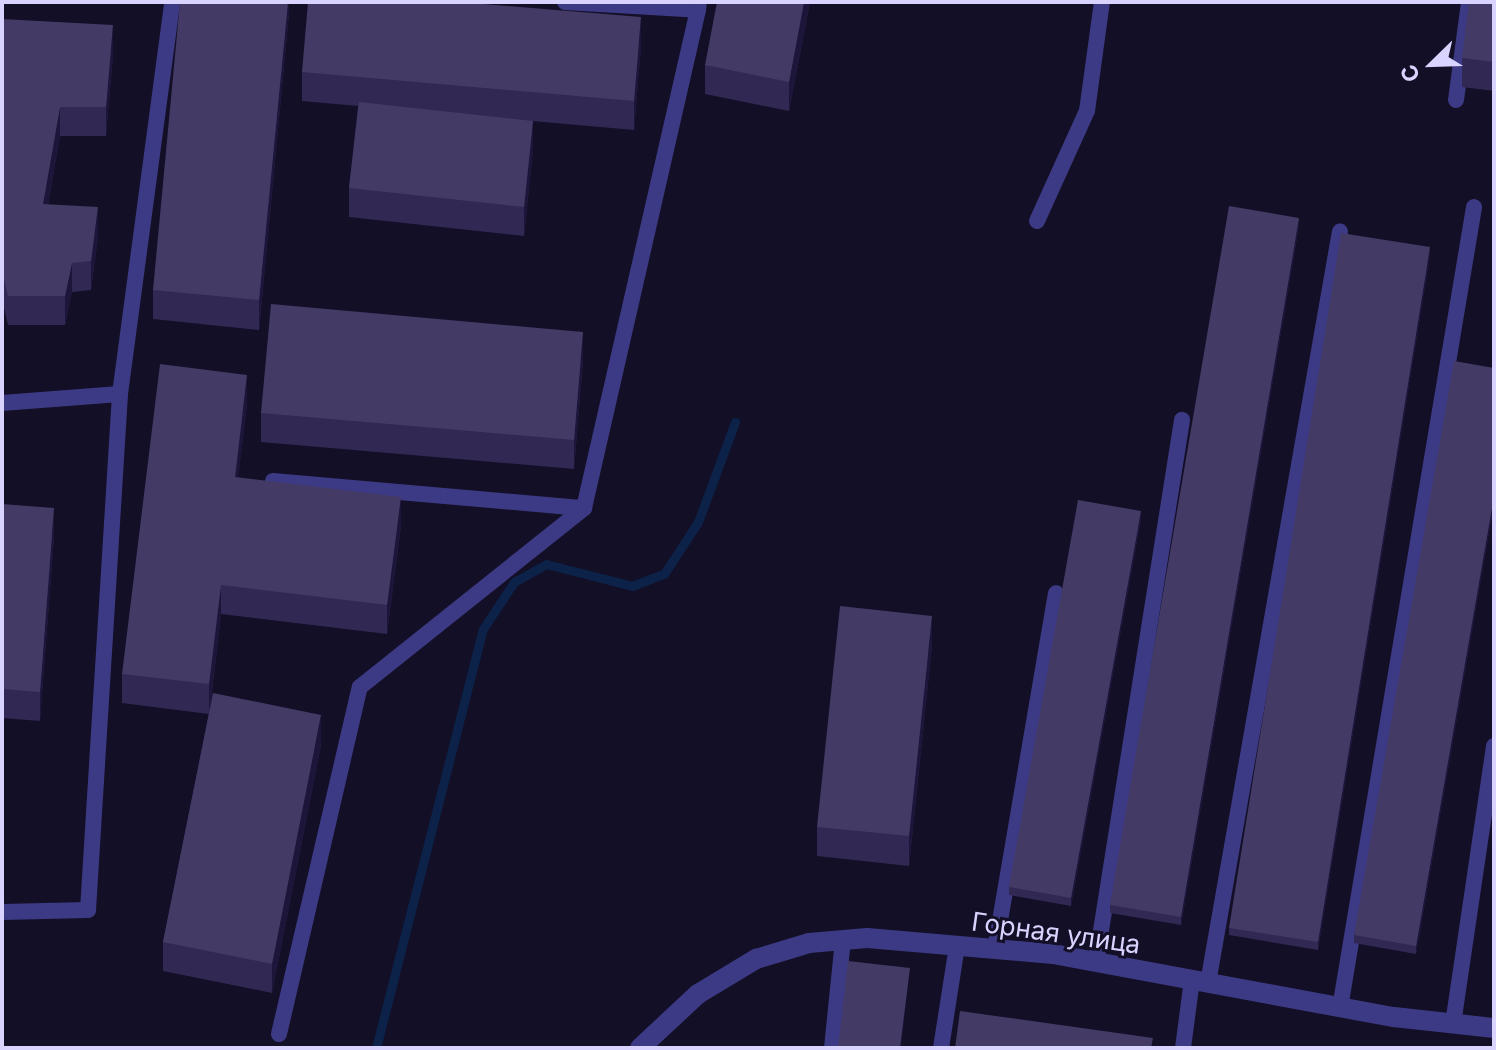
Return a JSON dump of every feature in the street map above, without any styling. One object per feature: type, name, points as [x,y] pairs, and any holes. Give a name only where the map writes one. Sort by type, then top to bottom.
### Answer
[{"type":"street","name":"Горная улица","points":[[640,1048],[698,994],[756,959],[843,940],[957,946],[1096,962],[1340,1008],[1494,1028]]},
{"type":"lane","points":[[2,912],[88,910],[120,394],[172,2]]},
{"type":"lane","points":[[279,1034],[360,687],[584,508],[698,6],[565,2]]},
{"type":"lane","points":[[1037,221],[1087,111],[1102,2]]},
{"type":"lane","points":[[1456,100],[1469,2]]},
{"type":"lane","points":[[1340,1008],[1474,207]]},
{"type":"lane","points":[[1183,1048],[1200,982],[1340,231]]},
{"type":"lane","points":[[2,403],[120,394]]},
{"type":"lane","points":[[1096,962],[1182,420]]},
{"type":"lane","points":[[273,481],[584,508]]},
{"type":"lane","points":[[995,950],[1056,593]]},
{"type":"lane","points":[[1453,1024],[1494,746]]},
{"type":"lane","points":[[832,1048],[843,940]]},
{"type":"lane","points":[[941,1048],[957,946]]},
{"type":"building","points":[[180,2],[288,2],[259,300],[153,290]]},
{"type":"building","points":[[308,2],[459,2],[641,17],[634,101],[302,72]]},
{"type":"building","points":[[717,2],[804,2],[789,82],[705,65]]},
{"type":"building","points":[[1469,2],[1494,2],[1494,62],[1462,58]]},
{"type":"building","points":[[2,19],[113,25],[106,107],[60,107],[43,204],[98,207],[91,261],[72,263],[65,296],[8,296],[2,279]]},
{"type":"building","points":[[359,102],[533,121],[524,207],[349,188]]},
{"type":"building","points":[[1229,206],[1299,218],[1181,917],[1110,905]]},
{"type":"building","points":[[1341,233],[1430,247],[1318,942],[1229,928]]},
{"type":"building","points":[[271,304],[583,332],[574,440],[261,413]]},
{"type":"building","points":[[1454,361],[1494,368],[1494,496],[1416,946],[1354,935]]},
{"type":"building","points":[[160,364],[247,375],[235,477],[401,497],[387,605],[221,585],[209,684],[122,674]]},
{"type":"building","points":[[1078,500],[1141,511],[1071,898],[1009,887]]},
{"type":"building","points":[[2,504],[54,508],[40,692],[2,689]]},
{"type":"building","points":[[840,606],[932,616],[909,836],[817,827]]},
{"type":"building","points":[[213,693],[321,715],[272,964],[163,942]]},
{"type":"building","points":[[848,961],[910,968],[900,1048],[838,1048]]},
{"type":"building","points":[[960,1011],[1153,1038],[1151,1048],[955,1048]]},
{"type":"waterway","points":[[376,1048],[483,629],[514,582],[546,564],[632,586],[664,574],[698,522],[735,422]]}]
